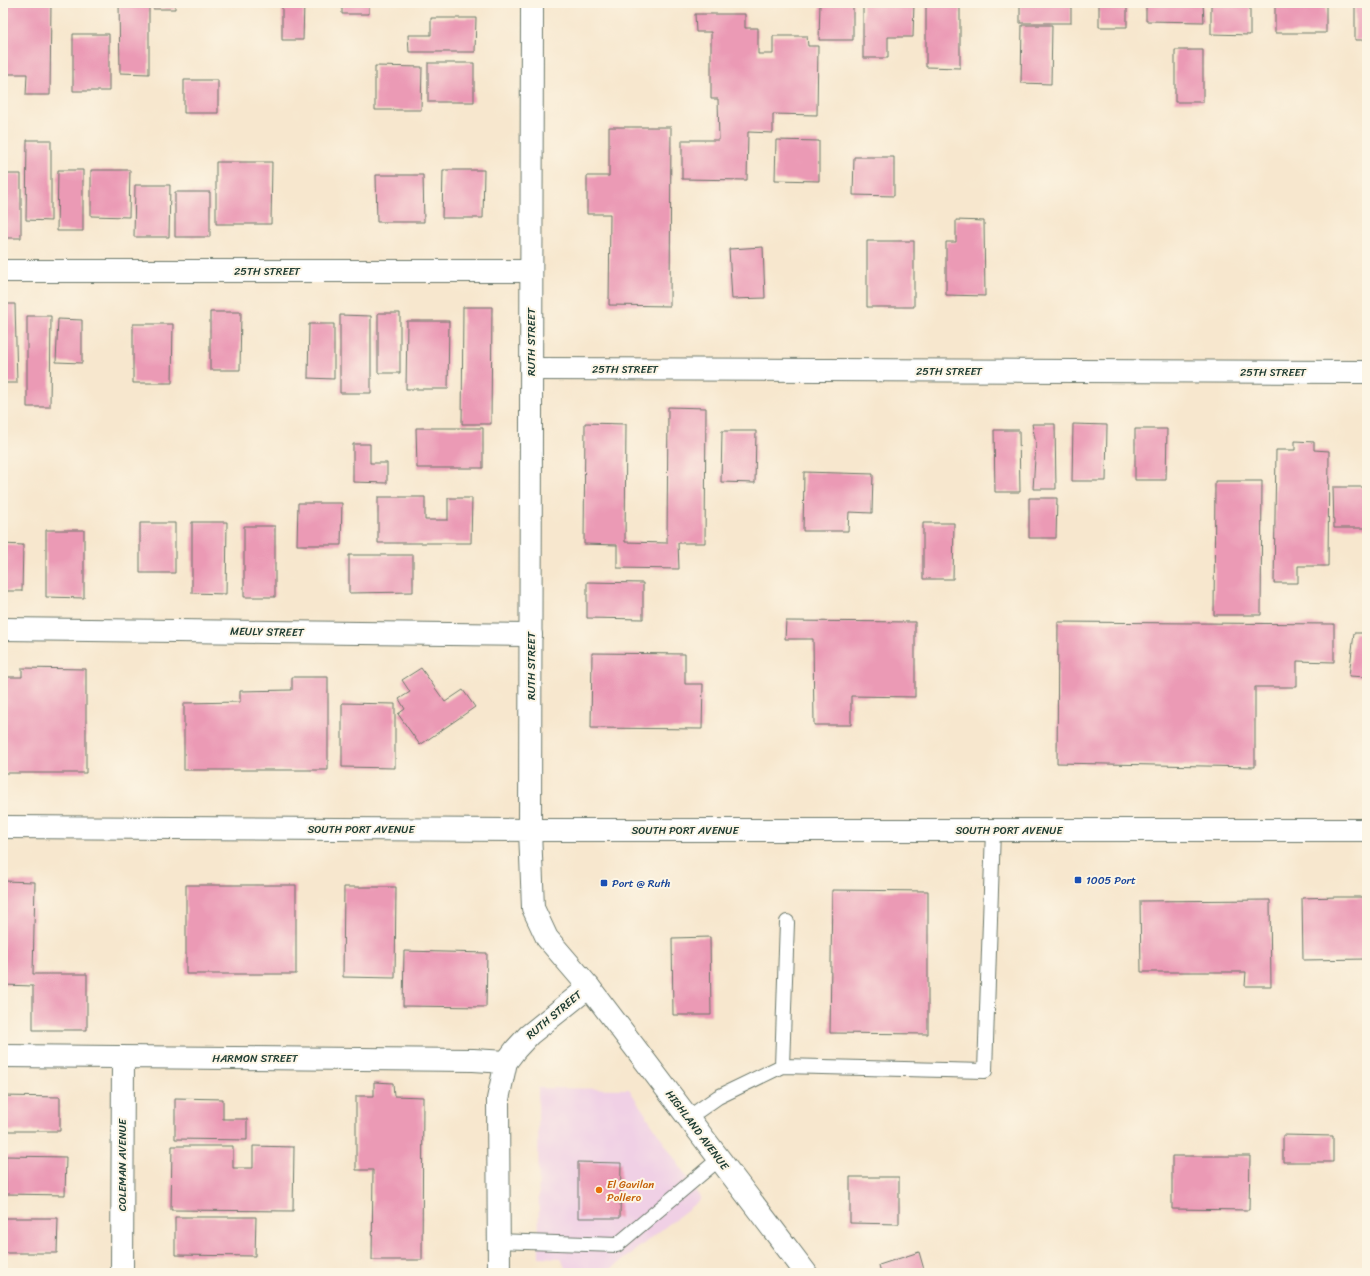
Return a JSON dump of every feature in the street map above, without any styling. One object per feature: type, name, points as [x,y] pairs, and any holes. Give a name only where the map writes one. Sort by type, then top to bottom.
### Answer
[{"type":"street","name":"RUTH STREET","points":[[499,1273],[498,1099],[506,1062],[529,1035],[589,987],[547,938],[533,908],[530,830],[532,3]]},
{"type":"street","name":"25TH STREET","points":[[3,271],[531,271]]},
{"type":"street","name":"25TH STREET","points":[[531,369],[1367,372]]},
{"type":"street","name":"MEULY STREET","points":[[3,629],[531,635]]},
{"type":"street","name":"SOUTH PORT AVENUE","points":[[3,827],[530,830],[1367,830]]},
{"type":"street","name":"HIGHLAND AVENUE","points":[[589,987],[806,1273]]},
{"type":"street","name":"HARMON STREET","points":[[3,1056],[473,1060],[506,1062]]},
{"type":"street","name":"COLEMAN AVENUE","points":[[122,1273],[123,1057]]},
{"type":"lane","points":[[688,1118],[718,1097],[782,1066],[985,1072],[993,830]]},
{"type":"lane","points":[[782,1066],[786,922]]},
{"type":"lane","points":[[499,1241],[617,1245],[719,1159]]},
{"type":"shaded area","points":[[538,1088],[629,1089],[701,1199],[606,1273],[567,1273],[561,1258],[539,1257]]},
{"type":"building","points":[[3,3],[51,3],[50,95],[26,95],[27,74],[3,74]]},
{"type":"building","points":[[119,3],[149,3],[149,74],[120,73]]},
{"type":"building","points":[[153,3],[175,3],[175,9],[153,9]]},
{"type":"building","points":[[282,3],[304,3],[303,40],[282,40]]},
{"type":"building","points":[[342,3],[369,3],[369,14],[342,14]]},
{"type":"building","points":[[820,3],[853,3],[853,40],[819,40]]},
{"type":"building","points":[[863,3],[914,3],[913,37],[888,37],[888,58],[863,58]]},
{"type":"building","points":[[926,3],[960,3],[960,68],[926,67]]},
{"type":"building","points":[[1020,3],[1071,3],[1071,23],[1020,23]]},
{"type":"building","points":[[1099,3],[1127,3],[1127,27],[1099,27]]},
{"type":"building","points":[[1146,3],[1203,3],[1204,22],[1146,21]]},
{"type":"building","points":[[1211,3],[1250,3],[1250,35],[1211,34]]},
{"type":"building","points":[[1275,3],[1326,3],[1326,33],[1275,33]]},
{"type":"building","points":[[1355,3],[1367,3],[1367,40],[1355,40]]},
{"type":"building","points":[[695,14],[745,14],[745,28],[758,28],[758,54],[773,54],[773,36],[807,36],[808,46],[818,46],[817,115],[773,114],[773,133],[748,132],[747,180],[682,179],[682,140],[719,140],[718,99],[711,99],[711,32],[696,32]]},
{"type":"building","points":[[431,18],[476,18],[475,52],[409,52],[408,35],[431,35]]},
{"type":"building","points":[[1022,25],[1052,25],[1051,84],[1021,83]]},
{"type":"building","points":[[73,34],[109,34],[109,91],[73,91]]},
{"type":"building","points":[[1175,50],[1203,50],[1203,102],[1175,102]]},
{"type":"building","points":[[428,63],[474,63],[474,102],[428,102]]},
{"type":"building","points":[[375,66],[422,67],[421,110],[375,110]]},
{"type":"building","points":[[184,80],[218,80],[218,113],[184,113]]},
{"type":"building","points":[[609,127],[671,127],[670,306],[609,305],[610,214],[587,214],[587,176],[609,176]]},
{"type":"building","points":[[27,140],[51,140],[51,221],[26,220]]},
{"type":"building","points":[[776,140],[819,141],[819,181],[775,180]]},
{"type":"building","points":[[854,157],[894,157],[894,196],[853,195]]},
{"type":"building","points":[[216,162],[272,162],[271,224],[216,224]]},
{"type":"building","points":[[58,170],[83,170],[83,231],[57,231]]},
{"type":"building","points":[[91,170],[130,170],[129,217],[91,216]]},
{"type":"building","points":[[443,170],[484,170],[483,218],[442,218]]},
{"type":"building","points":[[3,174],[21,174],[21,238],[3,238]]},
{"type":"building","points":[[376,175],[423,175],[424,222],[377,222]]},
{"type":"building","points":[[135,185],[170,185],[169,237],[134,237]]},
{"type":"building","points":[[175,192],[210,192],[210,237],[175,237]]},
{"type":"building","points":[[956,220],[984,221],[985,296],[946,295],[946,242],[956,242]]},
{"type":"building","points":[[867,241],[914,241],[914,307],[867,307]]},
{"type":"building","points":[[763,247],[765,298],[732,299],[729,249]]},
{"type":"building","points":[[3,304],[15,304],[17,383],[3,383]]},
{"type":"building","points":[[463,307],[492,307],[491,424],[462,424]]},
{"type":"building","points":[[210,312],[241,312],[240,370],[210,370]]},
{"type":"building","points":[[378,313],[400,313],[400,373],[378,373]]},
{"type":"building","points":[[340,315],[371,316],[371,393],[340,393]]},
{"type":"building","points":[[27,316],[51,316],[50,407],[27,407]]},
{"type":"building","points":[[58,319],[82,320],[82,363],[56,362]]},
{"type":"building","points":[[407,321],[449,321],[448,389],[406,389]]},
{"type":"building","points":[[133,324],[173,324],[172,383],[133,383]]},
{"type":"building","points":[[309,324],[334,324],[334,379],[308,378]]},
{"type":"building","points":[[668,407],[706,408],[705,543],[678,543],[679,569],[617,568],[617,545],[584,544],[585,423],[626,424],[625,542],[667,543]]},
{"type":"building","points":[[1032,424],[1055,424],[1056,489],[1033,489],[1036,444]]},
{"type":"building","points":[[1073,424],[1107,425],[1106,481],[1072,481]]},
{"type":"building","points":[[416,428],[483,428],[483,468],[417,468]]},
{"type":"building","points":[[1135,429],[1167,429],[1166,480],[1135,480]]},
{"type":"building","points":[[994,430],[1019,430],[1020,492],[995,492]]},
{"type":"building","points":[[722,431],[756,431],[755,483],[721,482]]},
{"type":"building","points":[[1295,441],[1314,442],[1314,450],[1329,451],[1328,566],[1298,566],[1298,583],[1274,583],[1276,450],[1295,450]]},
{"type":"building","points":[[353,444],[370,444],[370,463],[387,463],[387,483],[353,482]]},
{"type":"building","points":[[804,472],[873,474],[872,513],[849,512],[848,531],[803,531]]},
{"type":"building","points":[[1215,481],[1262,481],[1261,615],[1214,615]]},
{"type":"building","points":[[1333,487],[1367,487],[1367,528],[1334,528]]},
{"type":"building","points":[[378,497],[425,497],[425,520],[448,520],[448,498],[472,498],[471,543],[378,543]]},
{"type":"building","points":[[1029,498],[1057,498],[1056,538],[1029,538]]},
{"type":"building","points":[[298,503],[342,503],[341,545],[297,545]]},
{"type":"building","points":[[192,522],[227,522],[226,594],[192,593]]},
{"type":"building","points":[[140,523],[175,523],[175,573],[140,573]]},
{"type":"building","points":[[923,523],[954,523],[953,579],[923,579]]},
{"type":"building","points":[[244,526],[275,526],[275,597],[244,597]]},
{"type":"building","points":[[46,530],[84,530],[84,598],[46,597]]},
{"type":"building","points":[[3,544],[23,545],[22,591],[3,591]]},
{"type":"building","points":[[349,555],[413,555],[413,592],[349,593]]},
{"type":"building","points":[[587,582],[643,583],[643,619],[587,618]]},
{"type":"building","points":[[786,621],[915,622],[915,697],[851,696],[851,725],[814,725],[813,639],[785,639]]},
{"type":"building","points":[[1058,622],[1334,624],[1334,662],[1297,661],[1297,687],[1255,687],[1255,767],[1057,763]]},
{"type":"building","points":[[1354,633],[1367,633],[1367,677],[1349,676]]},
{"type":"building","points":[[592,653],[685,654],[685,684],[703,684],[702,729],[591,728]]},
{"type":"building","points":[[22,668],[86,669],[86,773],[3,773],[3,677],[22,677]]},
{"type":"building","points":[[421,668],[445,702],[463,690],[475,707],[420,745],[398,714],[405,709],[399,699],[410,692],[402,680]]},
{"type":"building","points":[[292,677],[328,677],[328,770],[184,770],[184,703],[240,702],[240,691],[292,690]]},
{"type":"building","points":[[342,703],[395,704],[395,768],[342,767]]},
{"type":"building","points":[[3,881],[35,882],[33,974],[87,974],[87,1030],[33,1030],[33,986],[3,985]]},
{"type":"building","points":[[186,885],[296,885],[296,974],[186,974]]},
{"type":"building","points":[[344,887],[396,887],[395,978],[343,977]]},
{"type":"building","points":[[832,890],[928,891],[928,1034],[830,1033]]},
{"type":"building","points":[[1367,897],[1367,959],[1303,960],[1302,898]]},
{"type":"building","points":[[1270,900],[1271,986],[1245,986],[1246,972],[1141,972],[1140,901]]},
{"type":"building","points":[[710,937],[711,1015],[673,1015],[672,938]]},
{"type":"building","points":[[404,951],[487,953],[486,1007],[403,1006]]},
{"type":"building","points":[[374,1082],[393,1083],[394,1096],[423,1097],[422,1260],[372,1260],[373,1170],[356,1170],[356,1096],[374,1096]]},
{"type":"building","points":[[3,1096],[60,1097],[60,1131],[3,1131]]},
{"type":"building","points":[[175,1098],[223,1099],[223,1119],[247,1119],[247,1140],[175,1139]]},
{"type":"building","points":[[1283,1135],[1333,1136],[1333,1162],[1283,1162]]},
{"type":"building","points":[[172,1146],[233,1146],[233,1168],[253,1168],[253,1146],[294,1147],[293,1211],[171,1210]]},
{"type":"building","points":[[6,1156],[66,1157],[65,1195],[6,1194]]},
{"type":"building","points":[[1172,1156],[1250,1156],[1249,1210],[1172,1209]]},
{"type":"building","name":"El Gavilan Pollero","points":[[578,1162],[621,1163],[620,1218],[578,1218]]},
{"type":"building","points":[[850,1177],[899,1177],[899,1224],[850,1223]]},
{"type":"building","points":[[175,1217],[256,1217],[255,1256],[175,1255]]},
{"type":"building","points":[[3,1218],[58,1218],[57,1253],[3,1253]]},
{"type":"building","points":[[919,1252],[925,1273],[881,1273],[879,1265]]},
{"type":"place","name":"1005 Port","points":[[1078,880]]},
{"type":"place","name":"Port @ Ruth","points":[[604,883]]},
{"type":"place","name":"El Gavilan Pollero","points":[[599,1190]]}]
